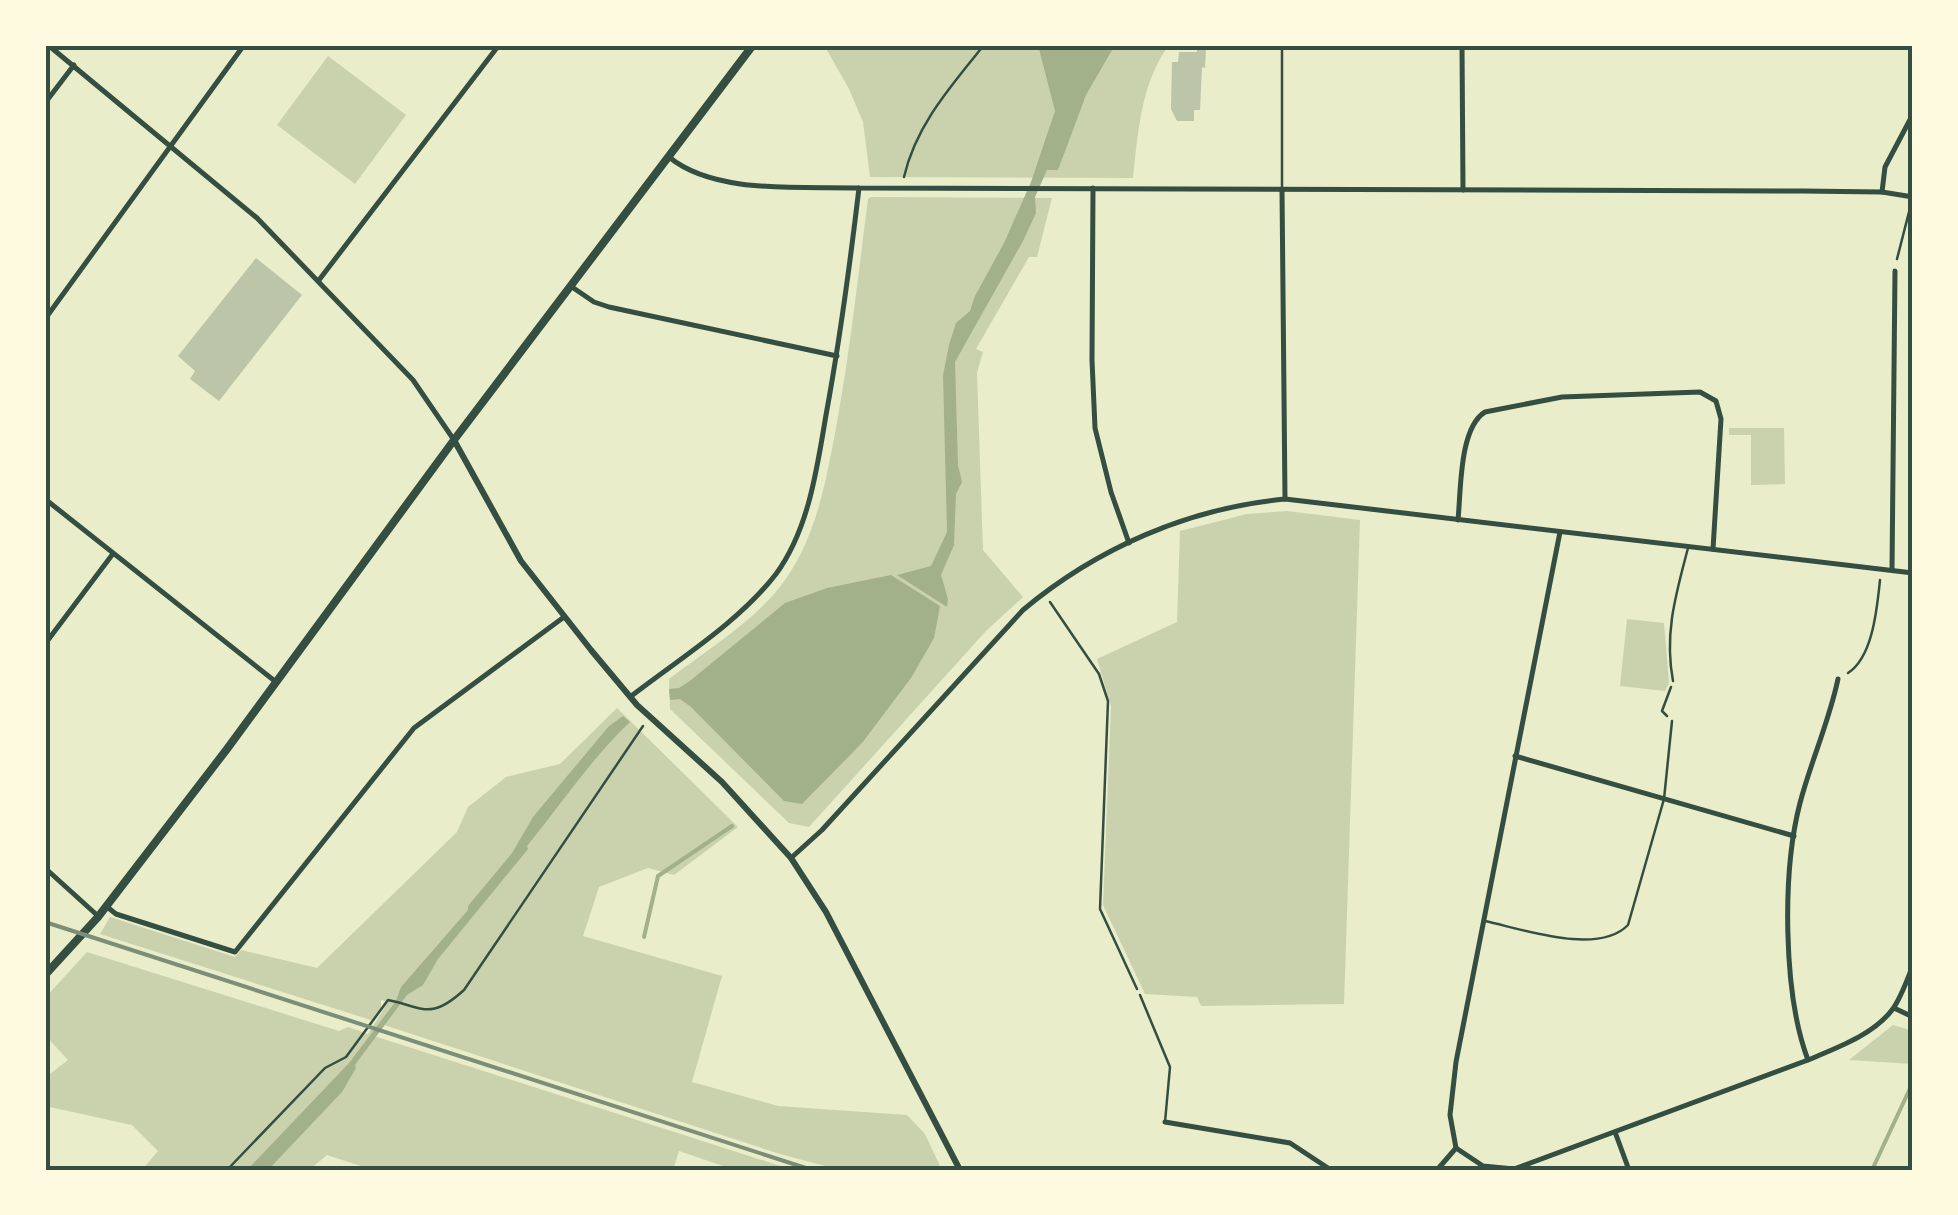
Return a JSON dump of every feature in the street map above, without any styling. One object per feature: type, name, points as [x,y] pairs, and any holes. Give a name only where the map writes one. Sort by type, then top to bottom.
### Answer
[{"type":"main road","points":[[45,975],[106,906],[753,45]]},
{"type":"street","points":[[48,45],[257,218],[412,380],[436,410],[510,542],[564,617],[630,697],[722,782],[790,858],[826,912],[960,1170]]},
{"type":"street","points":[[45,319],[244,45]]},
{"type":"street","points":[[318,280],[499,45]]},
{"type":"street","points":[[1462,45],[1464,190]]},
{"type":"street","points":[[45,103],[74,66]]},
{"type":"street","points":[[1882,192],[1885,166],[1913,114]]},
{"type":"street","points":[[669,158],[684,170],[716,180],[859,188],[1882,192],[1913,197]]},
{"type":"street","points":[[630,697],[752,602],[778,570],[801,524],[814,480],[837,356],[859,188]]},
{"type":"street","points":[[1093,188],[1095,428],[1129,543]]},
{"type":"street","points":[[1282,190],[1286,499]]},
{"type":"street","points":[[1892,570],[1895,271]]},
{"type":"street","points":[[572,287],[609,307],[837,356]]},
{"type":"street","points":[[1458,520],[1468,433],[1484,412],[1562,397],[1700,392],[1716,402],[1722,419],[1713,549]]},
{"type":"street","points":[[45,499],[276,682]]},
{"type":"street","points":[[790,858],[822,830],[1023,610],[1043,593],[1129,543],[1214,511],[1286,499],[1913,573]]},
{"type":"street","points":[[1560,531],[1452,1089],[1451,1132],[1456,1148],[1483,1166],[1514,1169],[1808,1060],[1867,1031],[1894,1008],[1913,966]]},
{"type":"street","points":[[45,644],[113,554]]},
{"type":"street","points":[[106,906],[116,914],[235,952],[414,728],[564,617]]},
{"type":"street","points":[[1808,1060],[1800,1038],[1788,949],[1794,836],[1800,802],[1838,679]]},
{"type":"street","points":[[1514,756],[1794,836]]},
{"type":"street","points":[[45,868],[98,916]]},
{"type":"street","points":[[1894,1008],[1913,1017]]},
{"type":"street","points":[[1165,1122],[1290,1143],[1332,1170]]},
{"type":"street","points":[[1615,1132],[1629,1170]]},
{"type":"street","points":[[1437,1170],[1456,1148]]},
{"type":"lane","points":[[1282,45],[1282,190]]},
{"type":"lane","points":[[1673,681],[1668,652],[1670,618],[1688,546]]},
{"type":"lane","points":[[1483,920],[1558,938],[1600,938],[1623,931],[1630,921],[1664,799],[1672,721]]},
{"type":"lane","points":[[1140,996],[1170,1067],[1165,1122]]},
{"type":"path","points":[[902,188],[910,152],[921,128],[984,45]]},
{"type":"path","points":[[1895,271],[1910,208]]},
{"type":"path","points":[[1838,679],[1855,668],[1876,625],[1882,569]]},
{"type":"path","points":[[1043,593],[1099,674],[1108,701],[1100,909],[1140,996]]},
{"type":"path","points":[[1672,721],[1662,711],[1673,681]]},
{"type":"path","points":[[226,1170],[325,1068],[346,1057],[386,1002],[435,1008],[447,1005],[464,990],[614,766],[651,718]]},
{"type":"shaded area","points":[[824,45],[1169,45],[1147,92],[1133,178],[870,177],[863,122]]},
{"type":"shaded area","points":[[1038,45],[1115,45],[1086,95],[1058,170],[1047,170],[1035,197],[1036,213],[1023,241],[955,362],[958,465],[962,482],[956,494],[954,545],[941,575],[947,607],[897,575],[931,566],[947,532],[943,375],[956,323],[970,311],[1004,243],[1031,182],[1055,111]]},
{"type":"shaded area","points":[[328,56],[406,115],[355,184],[277,125]]},
{"type":"shaded area","points":[[871,197],[1052,198],[1037,257],[1029,257],[976,349],[983,352],[977,373],[983,550],[1023,597],[986,631],[809,827],[789,823],[670,709],[669,679],[761,608],[785,580],[805,545],[819,507],[836,428]]},
{"type":"shaded area","points":[[1729,428],[1784,428],[1785,484],[1751,485],[1751,435],[1729,435]]},
{"type":"shaded area","points":[[1287,511],[1360,520],[1344,1004],[1201,1006],[1197,997],[1145,994],[1103,905],[1111,706],[1097,659],[1177,622],[1180,531],[1247,514]]},
{"type":"shaded area","points":[[891,575],[940,606],[934,638],[911,678],[862,743],[802,804],[784,801],[691,707],[680,699],[670,700],[669,689],[691,680],[785,603],[827,588]]},
{"type":"shaded area","points":[[1627,619],[1664,623],[1669,683],[1665,691],[1620,686]]},
{"type":"shaded area","points":[[617,708],[738,827],[674,875],[648,868],[599,887],[583,936],[722,976],[692,1082],[778,1106],[907,1115],[925,1134],[942,1170],[840,1170],[780,1154],[384,1025],[398,1007],[371,1035],[793,1170],[729,1168],[679,1151],[673,1170],[373,1170],[327,1155],[309,1170],[142,1170],[158,1151],[132,1125],[45,1106],[45,1078],[68,1060],[45,1035],[45,998],[87,952],[339,1031],[348,1027],[368,1034],[388,1002],[381,1000],[374,1021],[100,934],[110,917],[235,957],[241,950],[317,968],[457,832],[468,807],[506,777],[560,764]]},
{"type":"shaded area","points":[[623,716],[630,722],[577,782],[438,959],[423,985],[407,995],[355,1065],[342,1092],[268,1170],[247,1170],[349,1063],[396,1001],[401,987],[512,853],[533,817],[609,726]]},
{"type":"shaded area","points":[[1893,1025],[1913,1031],[1913,1064],[1849,1060]]},
{"type":"building","points":[[1206,49],[1200,110],[1194,110],[1194,121],[1177,121],[1171,109],[1172,62],[1178,62],[1179,52]]},
{"type":"building","points":[[256,258],[302,295],[219,401],[190,379],[195,371],[178,356]]},
{"type":"waterway","points":[[644,937],[658,876],[732,826]]},
{"type":"waterway","points":[[1872,1170],[1913,1082]]},
{"type":"railway","points":[[45,922],[812,1170]]}]
